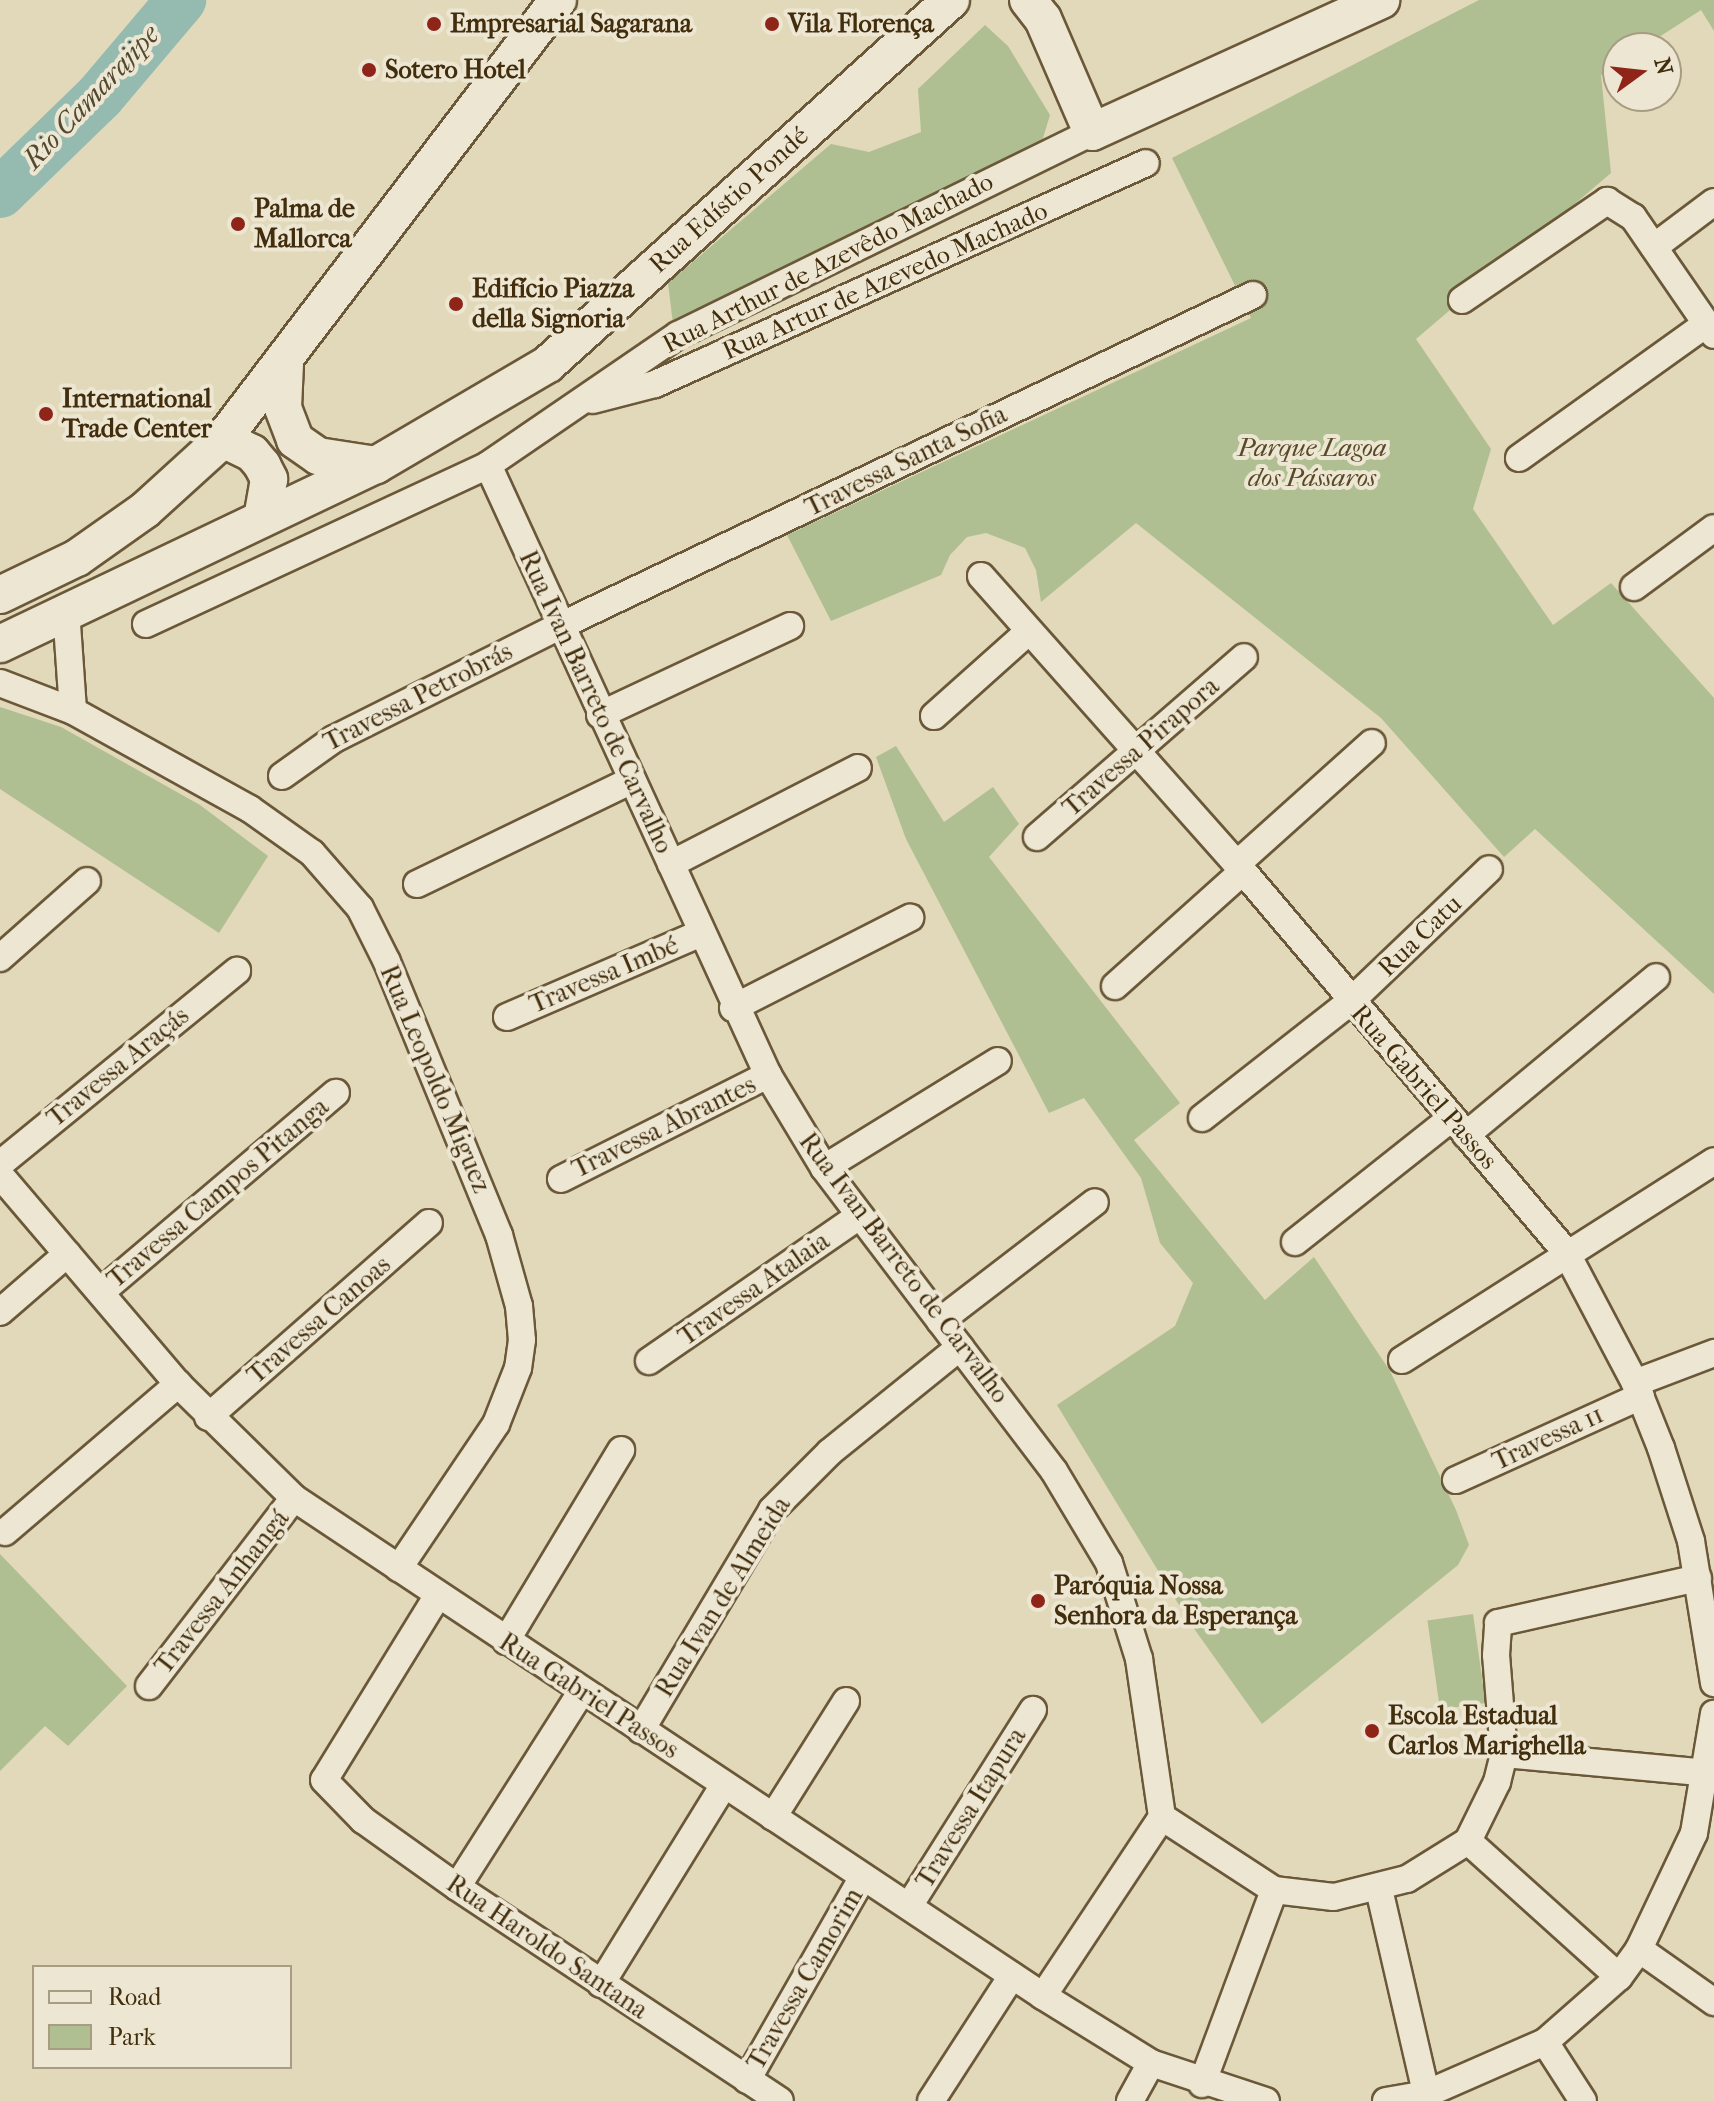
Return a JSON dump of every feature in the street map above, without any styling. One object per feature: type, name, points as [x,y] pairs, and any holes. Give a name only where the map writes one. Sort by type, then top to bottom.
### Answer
[{"type":"street","points":[[0,595],[77,558],[145,510],[223,439],[285,364],[558,0]]},
{"type":"street","name":"Rua Edístio Pondé","points":[[376,465],[548,364],[951,0]]},
{"type":"street","name":"Rua Arthur de Azevêdo Machado","points":[[146,624],[488,465],[678,335],[1092,132],[1381,0]]},
{"type":"street","points":[[1037,6],[1092,132]]},
{"type":"street","name":"Rua Artur de Azevedo Machado","points":[[574,405],[655,384],[1146,163]]},
{"type":"street","points":[[1462,300],[1607,201],[1633,217],[1710,329],[1519,458]]},
{"type":"street","points":[[1654,247],[1714,202]]},
{"type":"street","name":"Travessa Santa Sofia","points":[[560,626],[1253,295]]},
{"type":"street","points":[[285,364],[283,408],[295,440],[318,456],[376,465]]},
{"type":"street","points":[[223,439],[252,453],[269,479],[262,518]]},
{"type":"street","points":[[0,644],[376,465]]},
{"type":"street","name":"Rua Ivan Barreto de Carvalho","points":[[488,465],[600,715],[671,864],[733,1008],[768,1075],[824,1168],[1054,1471],[1121,1589],[1139,1659],[1162,1817]]},
{"type":"street","points":[[1634,587],[1714,528]]},
{"type":"street","name":"Rua Gabriel Passos","points":[[981,576],[1240,867],[1350,1002],[1566,1252],[1638,1389],[1703,1542],[1698,1578],[1714,1683]]},
{"type":"street","points":[[66,610],[73,711]]},
{"type":"street","name":"Travessa Petrobrás","points":[[282,776],[334,739],[560,626]]},
{"type":"street","points":[[600,715],[790,626]]},
{"type":"street","points":[[934,716],[1029,631]]},
{"type":"street","name":"Travessa Pirapora","points":[[1037,837],[1244,657]]},
{"type":"street","name":"Rua Leopoldo Miguez","points":[[0,683],[73,711],[250,809],[312,853],[360,908],[387,962],[480,1186],[519,1306],[518,1368],[496,1424],[399,1568]]},
{"type":"street","points":[[1115,986],[1372,743]]},
{"type":"street","points":[[671,864],[858,768]]},
{"type":"street","points":[[417,884],[632,780]]},
{"type":"street","name":"Rua Catu","points":[[1202,1118],[1350,1002],[1489,869]]},
{"type":"street","points":[[0,958],[87,881]]},
{"type":"street","points":[[733,1008],[910,918]]},
{"type":"street","name":"Travessa Imbé","points":[[507,1017],[701,933]]},
{"type":"street","name":"Travessa Araçás","points":[[0,1164],[237,971]]},
{"type":"street","points":[[1295,1242],[1458,1127],[1656,977]]},
{"type":"street","points":[[824,1168],[998,1061]]},
{"type":"street","name":"Travessa Abrantes","points":[[561,1179],[768,1075]]},
{"type":"street","name":"Travessa Campos Pitanga","points":[[101,1292],[336,1093]]},
{"type":"street","points":[[1402,1360],[1566,1252],[1714,1161]]},
{"type":"street","name":"Rua Gabriel Passos","points":[[0,1175],[208,1417],[294,1498],[1043,1996],[1151,2063],[1202,2084],[1266,2101]]},
{"type":"street","points":[[940,1321],[1095,1202]]},
{"type":"street","name":"Travessa Atalaia","points":[[649,1361],[859,1216]]},
{"type":"street","name":"Travessa Canoas","points":[[208,1417],[429,1223]]},
{"type":"street","points":[[0,1312],[67,1254]]},
{"type":"street","name":"Rua Ivan de Almeida","points":[[641,1730],[772,1510],[830,1452],[960,1347]]},
{"type":"street","name":"Travessa 11","points":[[1456,1480],[1714,1353]]},
{"type":"street","points":[[5,1532],[178,1384]]},
{"type":"street","points":[[506,1641],[621,1450]]},
{"type":"street","name":"Travessa Anhangá","points":[[149,1686],[294,1498]]},
{"type":"street","points":[[1043,1996],[1162,1817],[1274,1890],[1334,1897],[1379,1889],[1438,1864],[1468,1841],[1485,1811],[1504,1754],[1496,1655],[1498,1623],[1698,1578]]},
{"type":"street","name":"Rua Haroldo Santana","points":[[438,1595],[324,1780],[363,1820],[457,1887],[780,2101]]},
{"type":"street","points":[[457,1887],[582,1691]]},
{"type":"street","points":[[773,1817],[846,1701]]},
{"type":"street","name":"Travessa Itapura","points":[[909,1906],[1033,1710]]},
{"type":"street","points":[[1386,2101],[1427,2097],[1545,2042],[1619,1977],[1639,1949],[1704,1837],[1714,1714]]},
{"type":"street","points":[[1504,1754],[1708,1773]]},
{"type":"street","points":[[601,1984],[724,1785]]},
{"type":"street","points":[[1468,1841],[1619,1977]]},
{"type":"street","name":"Travessa Camorim","points":[[747,2080],[863,1877]]},
{"type":"street","points":[[1379,1889],[1427,2097]]},
{"type":"street","points":[[1202,2084],[1274,1890]]},
{"type":"street","points":[[1639,1949],[1714,2002]]},
{"type":"street","points":[[931,2101],[1012,1976]]},
{"type":"street","points":[[1545,2042],[1583,2101]]},
{"type":"street","points":[[1130,2101],[1151,2063]]},
{"type":"green space","name":"Parque Lagoa dos Pássaros","points":[[1479,0],[1714,0],[1714,31],[1701,10],[1667,32],[1602,32],[1602,112],[1605,112],[1611,173],[1416,339],[1491,449],[1473,509],[1553,625],[1611,583],[1714,698],[1714,994],[1535,829],[1504,857],[1381,718],[1136,523],[1041,602],[1036,570],[1025,548],[986,533],[967,537],[950,555],[941,575],[831,621],[787,535],[1251,318],[1172,158]]},
{"type":"green space","points":[[985,25],[1008,46],[1050,115],[1040,148],[673,324],[668,283],[831,144],[869,152],[921,132],[918,89]]},
{"type":"green space","points":[[0,707],[61,727],[200,805],[268,856],[219,933],[0,789]]},
{"type":"green space","points":[[896,746],[944,822],[993,787],[1019,824],[989,857],[1180,1103],[1134,1140],[1265,1300],[1314,1257],[1390,1371],[1456,1510],[1469,1545],[1458,1565],[1262,1724],[1190,1623],[1057,1405],[1175,1326],[1193,1283],[1160,1243],[1141,1178],[1084,1098],[1049,1113],[906,839],[876,757]]},
{"type":"green space","points":[[0,1554],[127,1686],[68,1746],[45,1726],[0,1771]]},
{"type":"green space","points":[[1473,1614],[1486,1703],[1440,1710],[1427,1620]]},
{"type":"waterway","name":"Rio Camarajipe","points":[[0,193],[100,96],[181,0]]},
{"type":"place","name":"Empresarial Sagarana","points":[[434,24]]},
{"type":"place","name":"Vila Florença","points":[[772,24]]},
{"type":"place","name":"Sotero Hotel","points":[[369,70]]},
{"type":"place","name":"Palma de Mallorca","points":[[238,224]]},
{"type":"place","name":"Edifício Piazza della Signoria","points":[[456,304]]},
{"type":"place","name":"International Trade Center","points":[[46,414]]},
{"type":"place","name":"Paróquia Nossa Senhora da Esperança","points":[[1038,1601]]},
{"type":"place","name":"Escola Estadual Carlos Marighella","points":[[1372,1731]]}]
